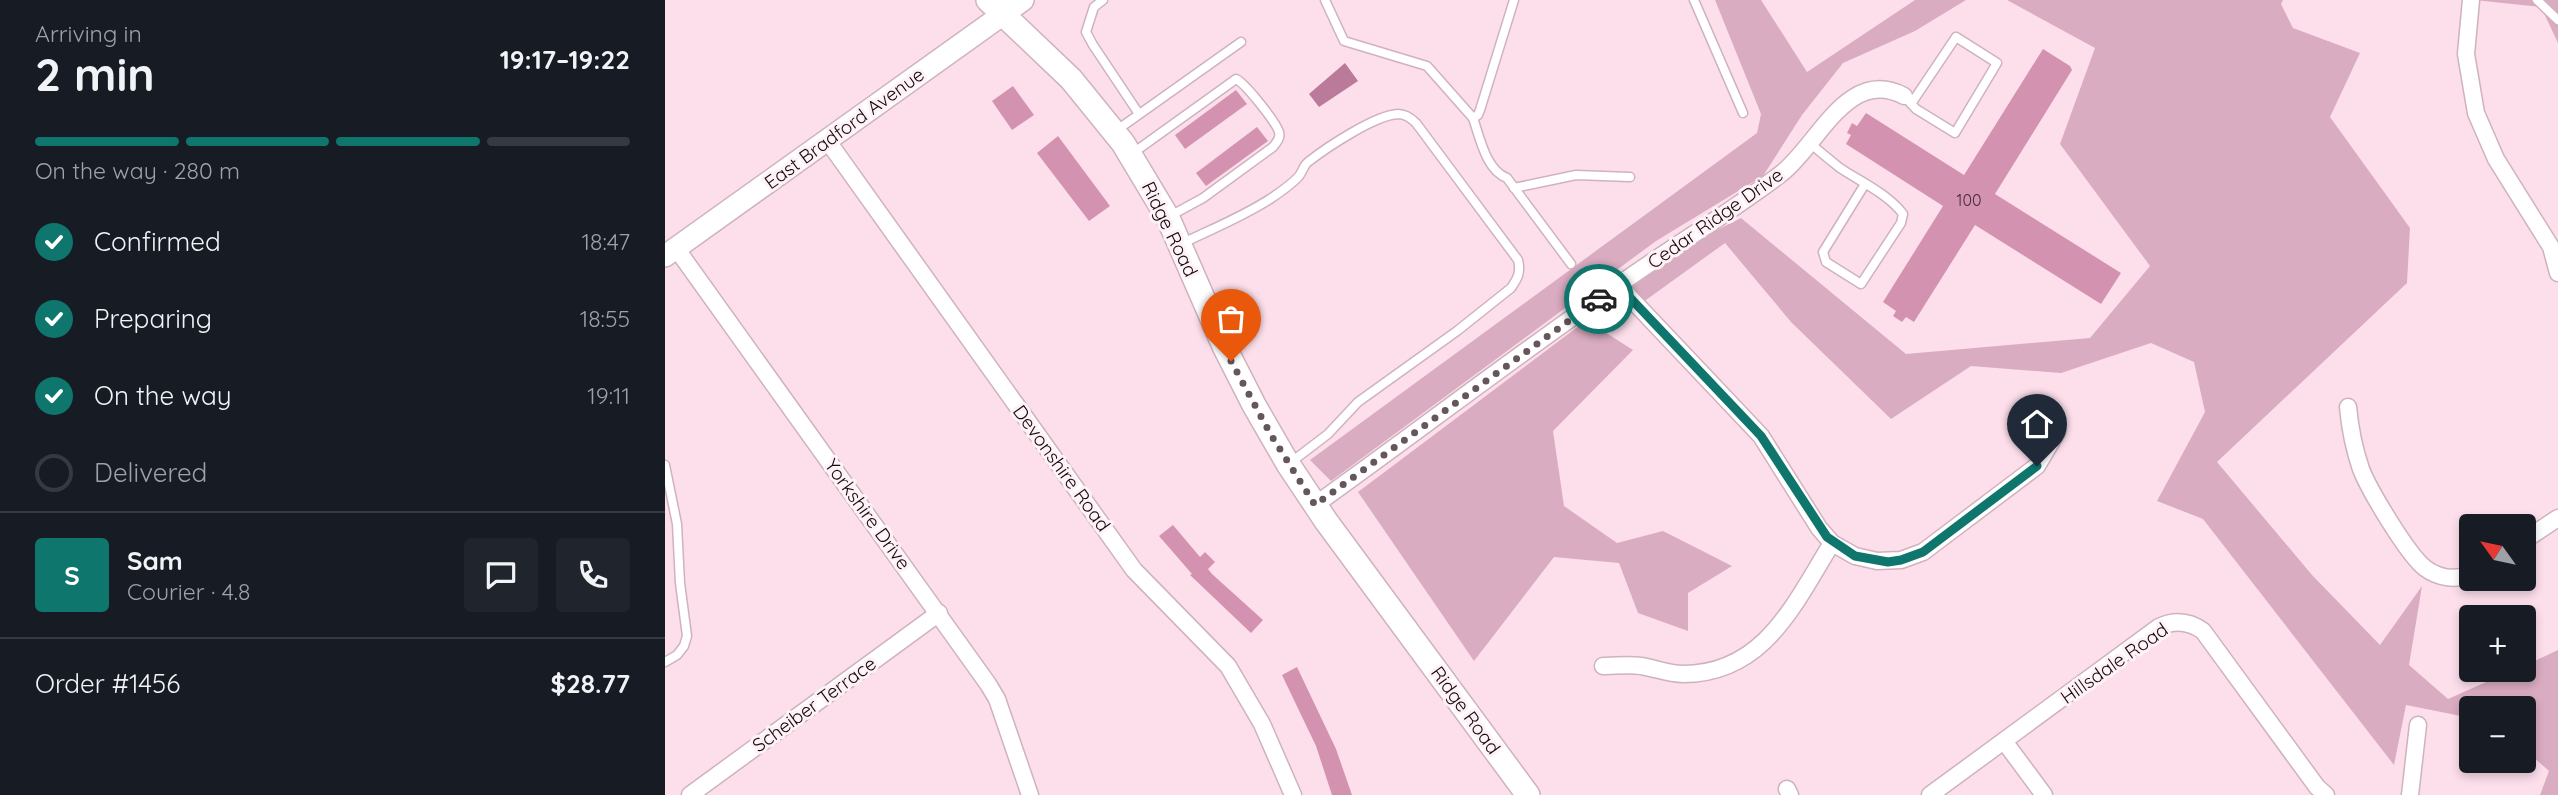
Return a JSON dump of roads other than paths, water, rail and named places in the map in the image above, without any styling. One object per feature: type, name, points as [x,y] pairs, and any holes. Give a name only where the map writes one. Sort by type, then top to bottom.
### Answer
[{"type":"main road","name":"Ridge Road","points":[[995,7],[1071,79],[1131,155],[1168,218],[1238,376],[1288,464],[1315,505],[1528,795]]},
{"type":"street","name":"East Bradford Avenue","points":[[671,252],[827,140],[995,7],[1023,0]]},
{"type":"street","points":[[2471,0],[2466,54],[2476,113],[2487,144],[2551,247],[2557,265]]},
{"type":"street","name":"Cedar Ridge Drive","points":[[1315,505],[1618,285],[1784,172],[1850,98],[1872,88],[1896,91],[1907,100]]},
{"type":"street","name":"Devonshire Road","points":[[827,140],[1134,570],[1228,666],[1262,724],[1293,795]]},
{"type":"street","name":"Yorkshire Drive","points":[[671,252],[939,613],[997,699],[1030,795]]},
{"type":"street","points":[[1618,285],[1761,436],[1819,528],[1832,543],[1855,556],[1877,561],[1901,560],[1923,552],[2037,466],[2057,432]]},
{"type":"street","points":[[2348,407],[2354,447],[2369,489],[2418,561],[2442,577],[2459,578]]},
{"type":"street","points":[[2536,532],[2558,518]]},
{"type":"street","points":[[1603,666],[1640,665],[1681,674],[1709,671],[1735,662],[1761,646],[1781,625],[1832,543]]},
{"type":"street","name":"Scheiber Terrace","points":[[689,795],[939,613]]},
{"type":"street","name":"Hillsdale Road","points":[[1930,795],[2159,627],[2171,622],[2185,622],[2203,631],[2317,787],[2326,795]]},
{"type":"street","points":[[2410,795],[2418,725]]},
{"type":"street","points":[[2004,741],[2044,795]]},
{"type":"lane","points":[[1103,0],[1094,7],[1086,32],[1139,114]]},
{"type":"lane","points":[[1325,0],[1344,41],[1426,66],[1473,118],[1484,150],[1495,171],[1507,178],[1571,264]]},
{"type":"lane","points":[[1473,118],[1480,110],[1514,0]]},
{"type":"lane","points":[[1694,0],[1743,113]]},
{"type":"lane","points":[[2537,0],[2558,20]]},
{"type":"lane","points":[[1956,37],[1997,63],[1955,133],[1907,100],[1956,37]]},
{"type":"lane","points":[[1115,132],[1241,42]]},
{"type":"lane","points":[[1131,155],[1237,79],[1249,89],[1279,131],[1278,141],[1273,147],[1203,198],[1168,218]]},
{"type":"lane","points":[[1180,244],[1238,218],[1272,197],[1299,176],[1305,165],[1339,139],[1377,120],[1400,114],[1410,117],[1416,123],[1518,260],[1518,279],[1511,288],[1457,331],[1358,402],[1328,434],[1288,464]]},
{"type":"lane","points":[[1810,143],[1896,205],[1903,214],[1904,218],[1861,284],[1826,262],[1823,252],[1865,184]]},
{"type":"lane","points":[[1514,188],[1576,176],[1630,177]]},
{"type":"lane","points":[[665,465],[677,524],[680,583],[687,636],[677,655],[665,662]]}]
